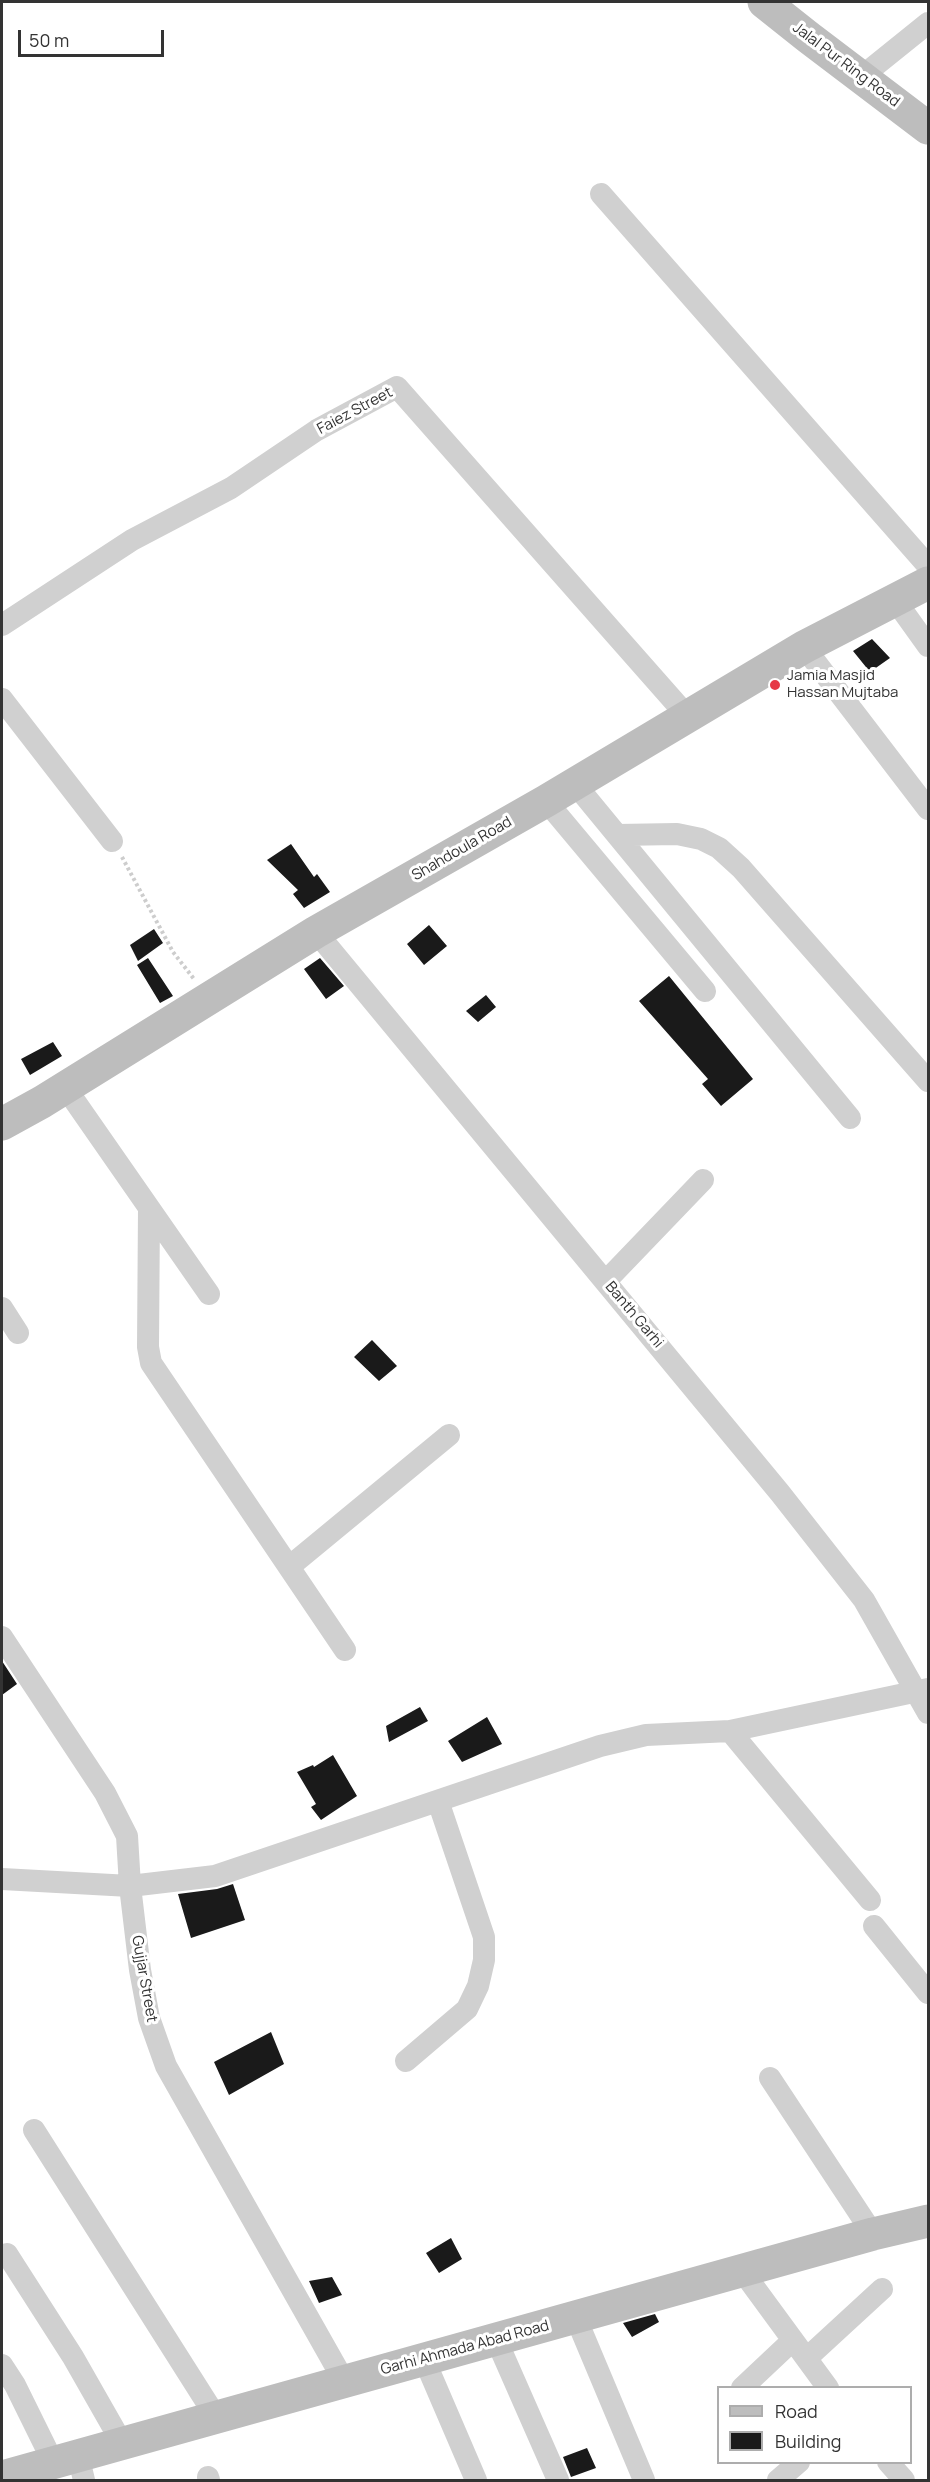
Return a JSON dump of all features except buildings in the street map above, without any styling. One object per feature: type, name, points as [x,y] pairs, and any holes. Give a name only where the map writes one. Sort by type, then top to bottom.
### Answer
[{"type":"street","name":"Jalal Pur Ring Road","points":[[764,2],[928,128]]},
{"type":"street","points":[[861,77],[928,23]]},
{"type":"street","points":[[602,194],[928,566]]},
{"type":"street","name":"Faiez Street","points":[[2,625],[132,540],[231,489],[317,430],[397,387],[688,717]]},
{"type":"street","name":"Shahdoula Road","points":[[2,1124],[316,932],[546,801],[804,647],[928,583]]},
{"type":"street","points":[[895,600],[928,646]]},
{"type":"street","points":[[804,647],[928,809]]},
{"type":"street","points":[[2,699],[112,841]]},
{"type":"street","points":[[575,784],[850,1118]]},
{"type":"street","points":[[546,801],[705,991]]},
{"type":"street","points":[[617,834],[677,834],[701,839],[719,848],[741,868],[928,1081]]},
{"type":"street","name":"Banth Garhi","points":[[316,932],[780,1493],[864,1600],[922,1691],[928,1713]]},
{"type":"street","points":[[65,1087],[209,1294]]},
{"type":"street","points":[[606,1281],[703,1180]]},
{"type":"street","points":[[149,1208],[148,1347],[151,1363],[345,1650]]},
{"type":"street","points":[[2,1308],[18,1333]]},
{"type":"street","points":[[289,1567],[449,1435]]},
{"type":"street","name":"Gujjar Street","points":[[2,1636],[105,1792],[127,1836],[129,1886],[140,1970],[149,2018],[166,2066],[344,2381]]},
{"type":"street","points":[[2,1879],[129,1886],[215,1876],[600,1746],[646,1735],[730,1731],[922,1691]]},
{"type":"street","points":[[730,1731],[870,1900]]},
{"type":"street","points":[[405,2061],[467,2009],[478,1986],[484,1960],[484,1937],[438,1800]]},
{"type":"street","points":[[874,1926],[925,1984]]},
{"type":"street","points":[[770,2078],[873,2234]]},
{"type":"street","points":[[34,2130],[216,2417]]},
{"type":"street","name":"Garhi Ahmada Abad Road","points":[[2,2476],[72,2466],[123,2443],[873,2234],[928,2221]]},
{"type":"street","points":[[7,2254],[73,2357],[123,2443]]},
{"type":"street","points":[[742,2272],[827,2386]]},
{"type":"street","points":[[807,2358],[882,2289]]},
{"type":"street","points":[[576,2318],[644,2481]]},
{"type":"street","points":[[496,2339],[558,2481]]},
{"type":"street","points":[[744,2386],[794,2340]]},
{"type":"street","points":[[424,2359],[476,2481]]},
{"type":"street","points":[[2,2365],[72,2466]]},
{"type":"street","points":[[778,2481],[798,2464]]},
{"type":"street","points":[[889,2464],[904,2481]]},
{"type":"path","points":[[112,841],[132,873],[173,952],[209,999]]},
{"type":"place","name":"Jamia Masjid Hassan Mujtaba","points":[[775,685]]}]
